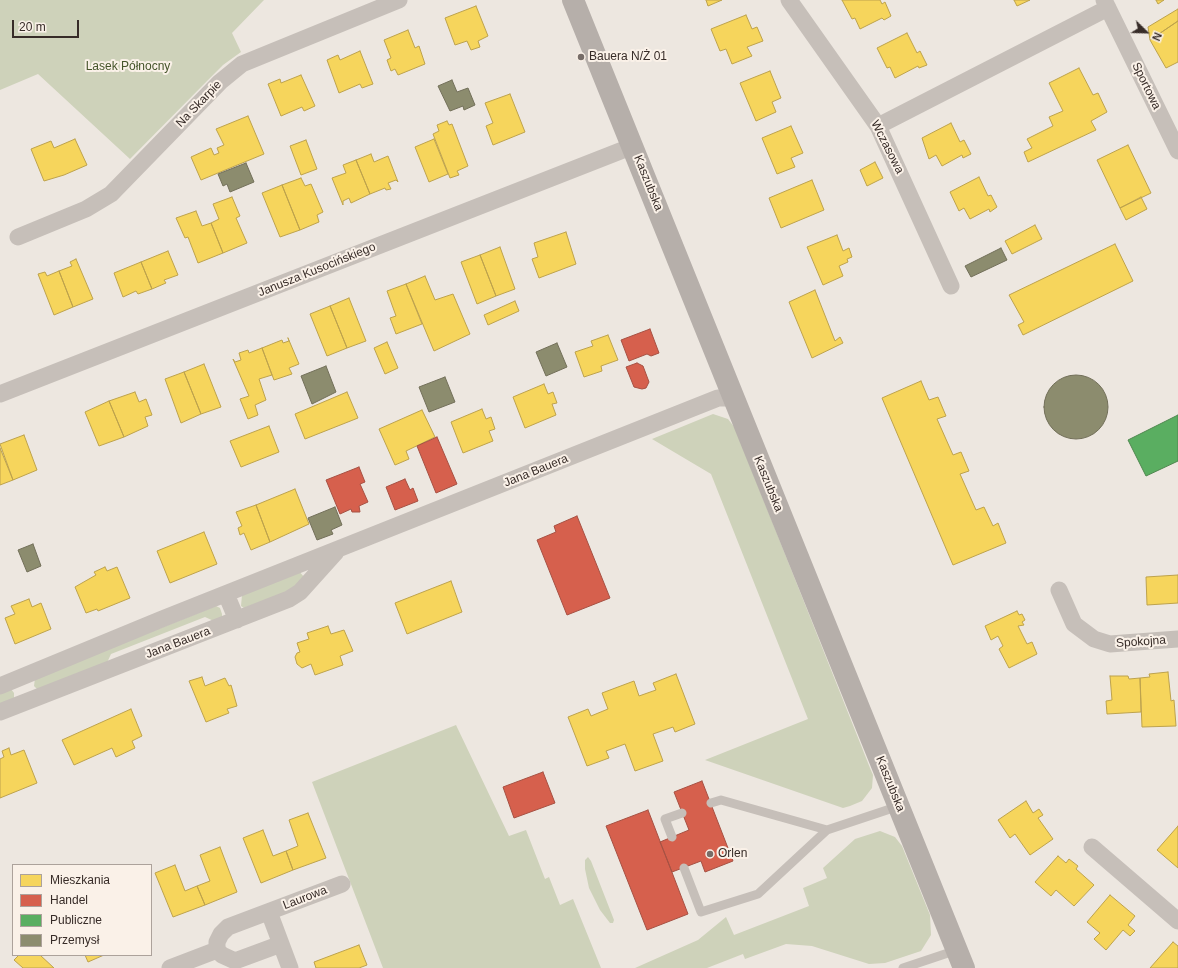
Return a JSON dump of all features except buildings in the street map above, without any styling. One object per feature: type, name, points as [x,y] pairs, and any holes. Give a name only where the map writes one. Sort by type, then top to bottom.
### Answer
[{"type":"main road","name":"Kaszubska","points":[[573,0],[634,146],[960,959]]},
{"type":"street","name":"Na Skarpie","points":[[18,237],[86,209],[111,194],[220,82],[242,64],[399,0]]},
{"type":"street","name":"Wczasowa","points":[[789,0],[878,126],[951,286]]},
{"type":"street","points":[[878,126],[1106,4]]},
{"type":"street","name":"Sportowa","points":[[1106,4],[1178,151]]},
{"type":"street","name":"Janusza Kusocińskiego","points":[[0,394],[634,146]]},
{"type":"street","name":"Jana Bauera","points":[[0,686],[338,549],[718,398],[734,398]]},
{"type":"street","name":"Jana Bauera","points":[[0,712],[289,600],[300,592],[338,549]]},
{"type":"street","name":"Spokojna","points":[[1058,590],[1074,624],[1094,639],[1110,644],[1178,639]]},
{"type":"street","points":[[226,594],[237,620]]},
{"type":"street","points":[[20,677],[29,701]]},
{"type":"street","points":[[1092,847],[1178,921]]},
{"type":"street","name":"Laurowa","points":[[217,950],[217,942],[221,934],[228,927],[342,884]]},
{"type":"street","name":"Laurowa","points":[[269,912],[290,968]]},
{"type":"street","points":[[170,968],[217,950],[222,955],[236,961],[281,944]]},
{"type":"lane","points":[[711,803],[721,800],[827,830]]},
{"type":"lane","points":[[684,868],[701,912],[758,894],[827,830],[898,806]]},
{"type":"lane","points":[[672,837],[666,819],[682,813]]},
{"type":"lane","points":[[903,968],[960,959]]},
{"type":"green space","name":"Lasek Północny","points":[[0,0],[264,0],[232,33],[241,52],[223,65],[130,159],[38,74],[0,90]]},
{"type":"green space","points":[[713,414],[728,419],[735,428],[873,775],[872,788],[862,801],[850,806],[843,808],[705,760],[808,719],[711,474],[652,439]]},
{"type":"green space","points":[[299,571],[304,577],[299,587],[244,608],[241,606],[242,595]]},
{"type":"green space","points":[[216,606],[220,608],[222,618],[216,622],[205,617],[111,654],[105,667],[38,690],[34,686],[35,678]]},
{"type":"green space","points":[[11,689],[14,693],[14,698],[0,705],[0,691]]},
{"type":"green space","points":[[456,725],[509,836],[526,830],[545,879],[549,877],[560,905],[573,899],[601,968],[383,968],[312,782]]},
{"type":"green space","points":[[880,831],[895,837],[902,846],[930,915],[931,935],[921,951],[885,963],[869,964],[812,946],[786,944],[745,959],[743,954],[707,968],[635,968],[698,940],[726,917],[734,935],[809,906],[803,888],[827,878],[823,868],[855,839]]},
{"type":"green space","points":[[588,857],[591,861],[614,920],[613,923],[610,923],[600,910],[589,888],[585,869],[585,860]]},
{"type":"place","name":"Bauera N/Ż 01","points":[[581,57]]},
{"type":"place","name":"Orlen","points":[[710,854]]}]
